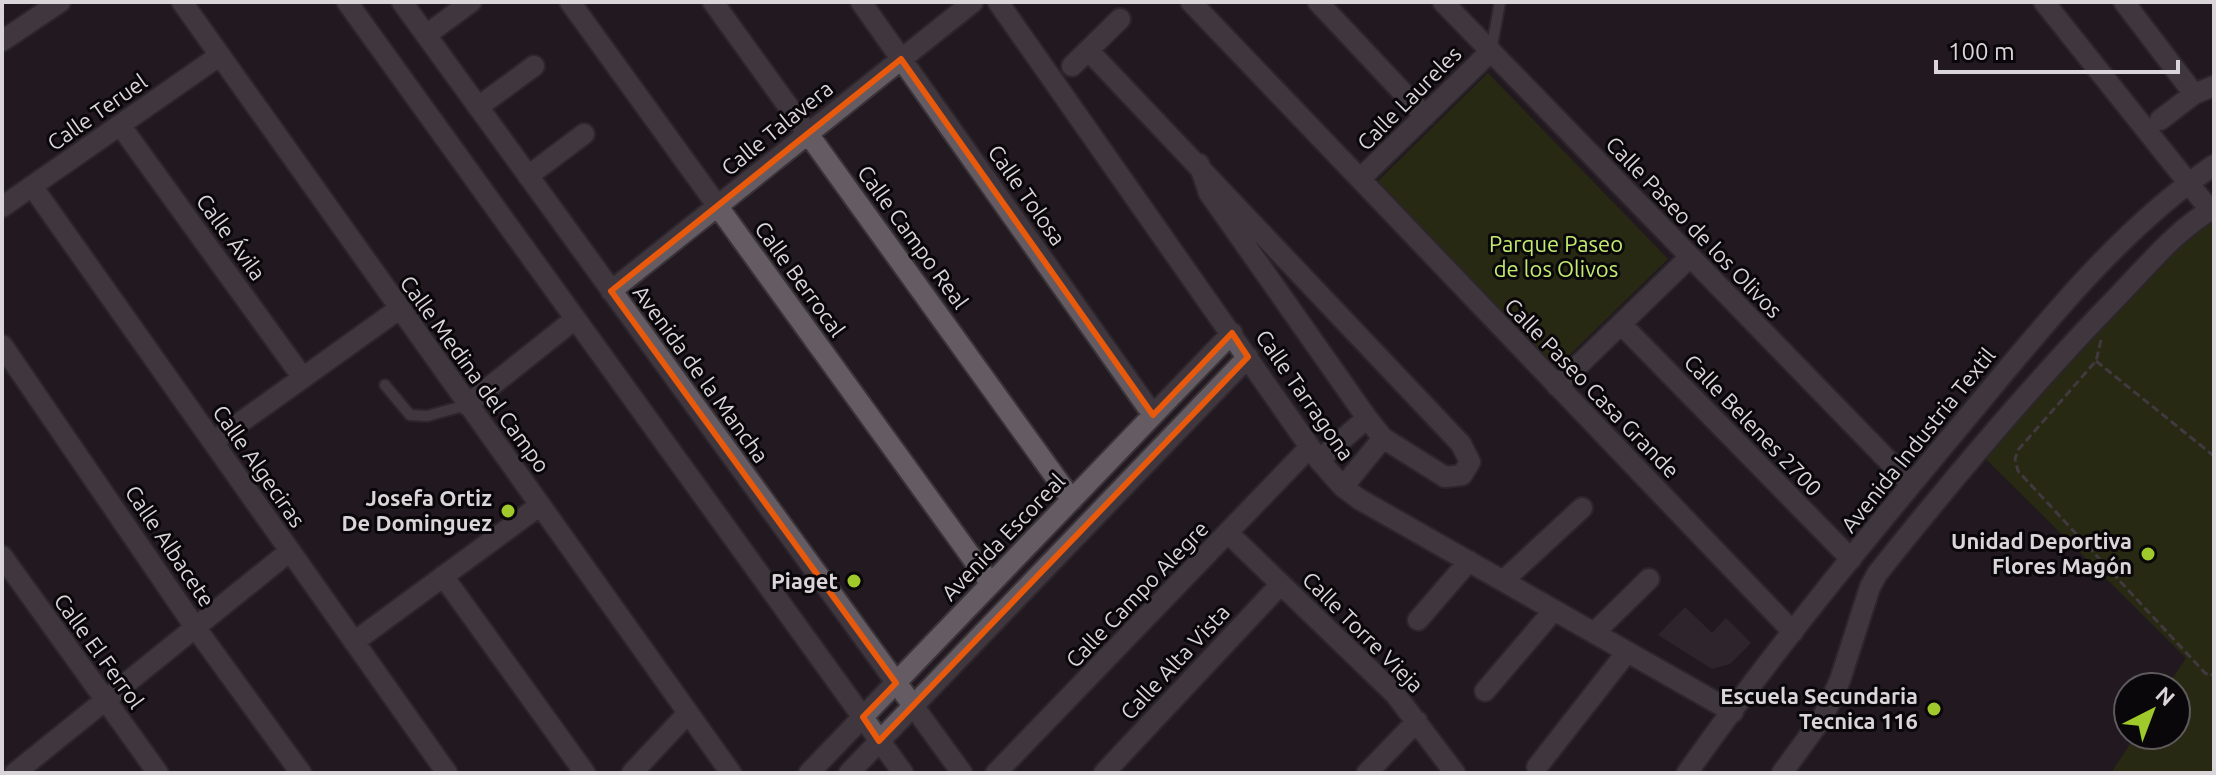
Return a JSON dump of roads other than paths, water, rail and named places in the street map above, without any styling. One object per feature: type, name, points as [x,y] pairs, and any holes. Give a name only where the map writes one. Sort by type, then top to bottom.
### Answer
[{"type":"street","points":[[2,41],[60,2]]},
{"type":"street","name":"Calle Medina del Campo","points":[[182,2],[731,773]]},
{"type":"street","points":[[347,2],[903,773]]},
{"type":"street","name":"Avenida de la Mancha","points":[[402,2],[962,773]]},
{"type":"street","points":[[426,35],[471,2]]},
{"type":"street","name":"Calle Berrocal","points":[[570,2],[991,584]]},
{"type":"street","name":"Calle Campo Real","points":[[713,2],[1072,500]]},
{"type":"street","name":"Calle Tolosa","points":[[861,2],[1153,415]]},
{"type":"street","name":"Calle Talavera","points":[[611,291],[973,2]]},
{"type":"street","name":"Calle Tarragona","points":[[998,2],[1315,454],[1343,487],[1733,712]]},
{"type":"street","name":"Calle Paseo Casa Grande","points":[[1191,2],[1793,632]]},
{"type":"street","points":[[1318,2],[1425,116]]},
{"type":"street","name":"Calle Paseo de los Olivos","points":[[1443,2],[1911,484]]},
{"type":"street","points":[[1782,773],[1823,717],[1840,680],[1877,574],[1977,450],[2091,324],[2180,233],[2212,209],[2044,2]]},
{"type":"street","points":[[2124,2],[2194,94]]},
{"type":"street","points":[[1072,66],[1120,19]]},
{"type":"street","points":[[1088,50],[1199,164],[1461,444],[1470,457],[1469,467],[1457,478],[1445,477],[1383,438],[1209,193],[1199,164]]},
{"type":"street","name":"Calle Laureles","points":[[1360,179],[1491,51]]},
{"type":"street","name":"Calle Teruel","points":[[2,207],[219,56]]},
{"type":"street","points":[[478,107],[534,66]]},
{"type":"street","points":[[2160,120],[2194,94],[2214,86]]},
{"type":"street","name":"Calle Ávila","points":[[120,125],[303,378]]},
{"type":"street","points":[[528,176],[584,134]]},
{"type":"street","name":"Avenida Industria Textil","points":[[1687,773],[1895,503],[2055,312],[2160,205],[2214,165]]},
{"type":"street","name":"Calle Algeciras","points":[[32,186],[447,773]]},
{"type":"street","points":[[1253,257],[1261,247],[1272,242]]},
{"type":"street","points":[[1557,386],[1690,257]]},
{"type":"street","points":[[213,442],[399,309]]},
{"type":"street","points":[[467,405],[575,319]]},
{"type":"street","name":"Calle Belenes 2700","points":[[1621,324],[1851,559]]},
{"type":"street","name":"Avenida Escoreal","points":[[809,773],[1232,333]]},
{"type":"street","name":"Calle Albacete","points":[[2,345],[195,627],[301,773]]},
{"type":"street","points":[[849,773],[1248,357]]},
{"type":"street","name":"Calle Campo Alegre","points":[[996,773],[1229,534],[1315,454],[1367,418]]},
{"type":"street","points":[[1343,487],[1383,438]]},
{"type":"street","points":[[1895,503],[1914,528]]},
{"type":"street","points":[[354,642],[539,506]]},
{"type":"street","points":[[1503,581],[1582,508]]},
{"type":"street","name":"Calle Torre Vieja","points":[[1229,534],[1386,685],[1455,773]]},
{"type":"street","points":[[15,773],[290,551]]},
{"type":"street","name":"Calle El Ferrol","points":[[2,556],[158,773]]},
{"type":"street","points":[[1418,620],[1469,561]]},
{"type":"street","points":[[443,576],[585,773]]},
{"type":"street","points":[[1594,633],[1649,579]]},
{"type":"street","name":"Calle Alta Vista","points":[[1104,773],[1281,584]]},
{"type":"street","points":[[1485,691],[1554,610]]},
{"type":"street","points":[[1537,767],[1627,652]]},
{"type":"street","points":[[632,773],[688,713]]},
{"type":"street","points":[[1367,773],[1417,721]]},
{"type":"lane","points":[[1491,51],[1500,2]]},
{"type":"lane","points":[[385,385],[410,415],[427,416],[467,405]]},
{"type":"place","name":"Josefa Ortiz De Dominguez","points":[[508,511]]},
{"type":"place","name":"Unidad Deportiva Flores Magón","points":[[2148,554]]},
{"type":"place","name":"Piaget","points":[[854,581]]},
{"type":"place","name":"Escuela Secundaria Tecnica 116","points":[[1934,709]]},
{"type":"park label","name":"Parque Paseo de los Olivos","points":[[1556,256]]}]
